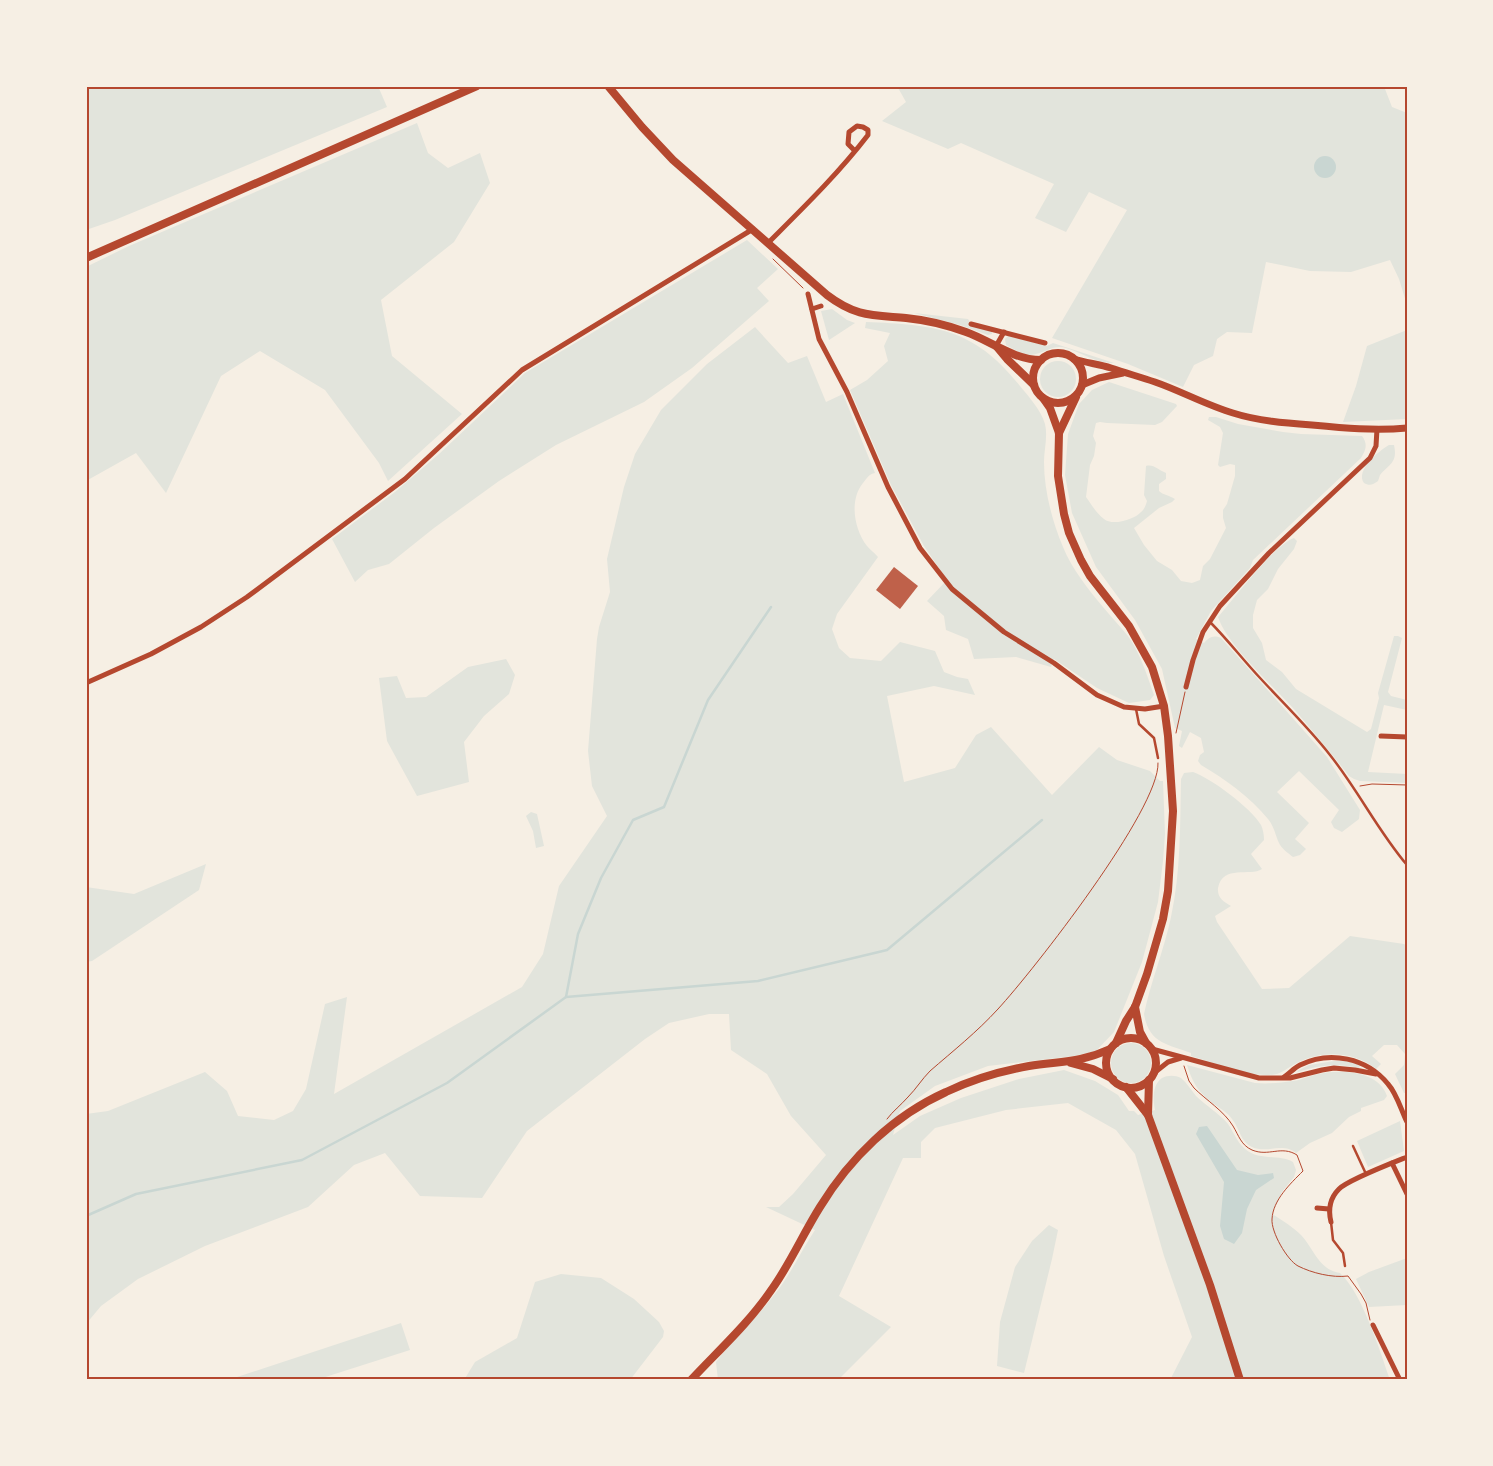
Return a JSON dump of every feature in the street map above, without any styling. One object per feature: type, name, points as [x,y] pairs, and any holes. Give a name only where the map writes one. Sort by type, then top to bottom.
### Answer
[{"type":"main road","points":[[86,258],[477,86]]},
{"type":"main road","points":[[608,86],[642,128],[673,160],[827,295],[842,306],[855,312],[873,317],[907,318],[940,324],[965,331],[1025,359],[1041,360],[1061,353],[1090,364],[1110,367],[1248,418],[1291,424],[1377,429],[1407,428]]},
{"type":"main road","points":[[996,346],[1007,360],[1034,385],[1050,408],[1059,432],[1058,476],[1064,514],[1070,534],[1090,576],[1129,626],[1152,667],[1164,706],[1171,768],[1173,811],[1168,891],[1157,945],[1135,1007],[1107,1057],[1108,1073],[1113,1079]]},
{"type":"main road","points":[[1074,359],[1082,371],[1082,386]]},
{"type":"main road","points":[[1034,385],[1034,372],[1041,360]]},
{"type":"main road","points":[[1059,432],[1082,386],[1099,378],[1123,373]]},
{"type":"main road","points":[[1043,398],[1057,403],[1064,402],[1076,395]]},
{"type":"main road","points":[[1135,1007],[1140,1032],[1155,1057],[1156,1065],[1152,1076],[1148,1115]]},
{"type":"main road","points":[[691,1380],[748,1321],[772,1289],[820,1206],[854,1159],[872,1140],[918,1107],[945,1092],[976,1079],[1025,1067],[1069,1062],[1092,1057],[1123,1039],[1139,1039],[1149,1046]]},
{"type":"main road","points":[[1069,1062],[1093,1069],[1126,1087],[1148,1115],[1210,1286],[1240,1380]]},
{"type":"main road","points":[[1126,1087],[1138,1086],[1152,1076]]},
{"type":"street","points":[[768,242],[817,194],[855,151],[868,136],[868,130],[863,127],[857,126],[849,132],[847,138],[848,144],[855,151]]},
{"type":"street","points":[[86,683],[151,654],[202,627],[247,597],[405,479],[522,370],[753,229]]},
{"type":"street","points":[[808,294],[819,340],[847,392],[888,487],[920,548],[935,570],[952,589],[1004,632],[1054,663],[1097,694],[1124,707],[1136,709],[1164,706]]},
{"type":"street","points":[[812,309],[821,306]]},
{"type":"street","points":[[971,324],[1045,343]]},
{"type":"street","points":[[996,346],[1004,332]]},
{"type":"street","points":[[1186,687],[1198,646],[1210,621],[1220,606],[1268,553],[1370,458],[1376,446],[1377,429]]},
{"type":"street","points":[[1381,736],[1407,737]]},
{"type":"street","points":[[1149,1046],[1174,1054],[1182,1061]]},
{"type":"street","points":[[1284,1077],[1301,1064],[1329,1057],[1353,1059],[1372,1069],[1388,1084],[1407,1122]]},
{"type":"street","points":[[1152,1076],[1168,1062],[1182,1061],[1258,1078],[1296,1077],[1334,1068],[1376,1074]]},
{"type":"street","points":[[1331,1222],[1329,1208],[1338,1189],[1407,1157]]},
{"type":"street","points":[[1392,1163],[1407,1194]]},
{"type":"street","points":[[1317,1208],[1329,1208]]},
{"type":"street","points":[[1372,1325],[1400,1380]]},
{"type":"lane","points":[[1210,621],[1331,756],[1407,865]]},
{"type":"lane","points":[[1136,709],[1139,724],[1154,738],[1158,758]]},
{"type":"lane","points":[[1353,1146],[1366,1175]]},
{"type":"lane","points":[[1331,1222],[1333,1240],[1342,1254],[1345,1266]]},
{"type":"path","points":[[1176,735],[1186,687]]},
{"type":"path","points":[[883,1125],[928,1073],[998,1009],[1073,915],[1128,834],[1158,774],[1158,758]]},
{"type":"path","points":[[1354,788],[1372,784],[1407,785]]},
{"type":"path","points":[[1182,1061],[1189,1081],[1194,1088],[1232,1125],[1244,1146],[1262,1152],[1284,1150],[1297,1155],[1303,1171],[1283,1193],[1274,1212],[1272,1220],[1277,1239],[1298,1266],[1325,1274],[1348,1276],[1361,1294],[1372,1325]]},
{"type":"shaded area","points":[[86,86],[378,86],[387,107],[115,220],[86,230]]},
{"type":"shaded area","points":[[897,86],[1386,86],[1385,89],[1392,107],[1407,113],[1407,305],[1399,279],[1390,260],[1351,272],[1310,271],[1266,262],[1252,333],[1227,332],[1217,339],[1213,356],[1194,365],[1183,387],[1128,364],[1052,338],[1127,210],[1089,192],[1066,232],[1035,218],[1054,184],[961,143],[948,149],[882,121],[906,102]]},
{"type":"shaded area","points":[[417,123],[428,153],[448,168],[480,153],[490,183],[454,242],[381,300],[392,356],[462,414],[388,481],[379,463],[325,390],[260,351],[221,376],[166,493],[136,453],[86,481],[86,267],[129,246]]},
{"type":"shaded area","points":[[1325,156],[1333,159],[1336,167],[1333,175],[1325,178],[1317,175],[1314,167],[1317,159]]},
{"type":"shaded area","points":[[747,240],[778,269],[757,288],[769,301],[692,368],[644,402],[556,445],[499,481],[434,528],[389,564],[368,570],[355,582],[332,539],[395,492],[439,454],[525,373]]},
{"type":"shaded area","points":[[832,309],[847,320],[855,323],[829,340],[821,311]]},
{"type":"shaded area","points":[[914,313],[968,319],[970,322],[992,331],[992,334],[988,335],[960,325]]},
{"type":"shaded area","points":[[866,322],[933,328],[952,333],[970,341],[1003,367],[1034,404],[1041,414],[1046,429],[1045,483],[1049,505],[1059,537],[1071,563],[1081,578],[1128,636],[1136,650],[1154,695],[1150,700],[1129,703],[1097,688],[1054,659],[1051,667],[1016,657],[974,659],[968,639],[946,630],[944,616],[927,601],[947,580],[924,546],[891,485],[850,390],[867,380],[888,361],[884,346],[890,333],[865,328]]},
{"type":"shaded area","points":[[755,327],[788,363],[807,356],[826,402],[843,394],[875,473],[868,476],[859,490],[856,498],[855,514],[856,523],[863,539],[878,557],[837,614],[832,629],[839,648],[850,658],[881,661],[900,642],[935,651],[944,672],[968,679],[975,695],[934,686],[887,696],[904,782],[955,768],[976,735],[991,727],[1052,795],[1099,747],[1117,760],[1150,771],[1160,781],[1163,781],[1165,834],[1158,902],[1142,962],[1114,1032],[1096,1051],[1074,1056],[988,1066],[935,1086],[900,1111],[893,1135],[920,1116],[961,1098],[1019,1079],[1064,1070],[1095,1081],[1118,1095],[1129,1111],[1134,1111],[1138,1115],[1155,1110],[1155,1089],[1162,1078],[1176,1076],[1181,1078],[1196,1096],[1228,1124],[1240,1143],[1250,1153],[1293,1162],[1296,1170],[1294,1177],[1282,1192],[1272,1214],[1298,1232],[1327,1268],[1340,1273],[1348,1282],[1370,1323],[1390,1380],[1170,1380],[1192,1337],[1164,1256],[1135,1154],[1116,1130],[1068,1103],[1006,1110],[935,1128],[921,1142],[921,1158],[903,1158],[839,1296],[891,1327],[838,1380],[718,1380],[716,1362],[780,1288],[815,1230],[766,1207],[779,1207],[793,1194],[826,1155],[791,1116],[767,1074],[731,1050],[729,1014],[709,1014],[669,1023],[645,1039],[527,1131],[482,1198],[420,1196],[385,1153],[354,1165],[308,1207],[205,1246],[138,1279],[101,1306],[86,1324],[86,1114],[108,1111],[205,1072],[227,1091],[238,1116],[274,1120],[293,1111],[306,1089],[325,1004],[347,997],[334,1094],[522,987],[543,954],[559,886],[607,816],[592,786],[588,751],[597,639],[610,592],[607,559],[624,487],[635,454],[661,410],[707,364]]},
{"type":"shaded area","points":[[1407,330],[1407,419],[1343,422],[1356,386],[1367,346]]},
{"type":"shaded area","points":[[1008,336],[1047,346],[1053,343],[1114,363],[1096,360],[1061,347],[1031,355],[1024,354],[1006,345],[1005,339]]},
{"type":"shaded area","points":[[1058,361],[1071,366],[1076,379],[1071,392],[1058,397],[1045,392],[1040,379],[1045,366]]},
{"type":"shaded area","points":[[1109,382],[1176,404],[1177,406],[1162,422],[1155,425],[1096,423],[1093,436],[1096,443],[1090,465],[1086,497],[1104,519],[1112,522],[1128,520],[1138,515],[1144,509],[1147,501],[1144,495],[1146,466],[1154,467],[1166,473],[1166,479],[1159,484],[1159,491],[1175,499],[1159,508],[1134,528],[1144,545],[1157,561],[1172,570],[1181,581],[1192,583],[1200,580],[1203,566],[1210,559],[1226,528],[1223,510],[1227,504],[1235,476],[1235,465],[1230,464],[1220,467],[1218,465],[1223,433],[1220,427],[1208,420],[1209,417],[1283,432],[1362,436],[1366,444],[1361,458],[1253,560],[1250,568],[1211,611],[1196,639],[1204,643],[1211,637],[1221,638],[1327,757],[1360,810],[1359,819],[1342,832],[1334,828],[1331,822],[1339,810],[1299,771],[1277,792],[1309,823],[1295,839],[1306,849],[1300,855],[1293,857],[1281,847],[1270,822],[1253,803],[1228,782],[1201,765],[1198,761],[1200,755],[1204,752],[1201,738],[1190,732],[1182,748],[1179,746],[1182,731],[1175,728],[1162,669],[1135,620],[1096,567],[1072,513],[1065,475],[1068,434],[1079,404],[1092,390]]},
{"type":"shaded area","points":[[1389,445],[1394,445],[1394,460],[1380,475],[1378,481],[1369,485],[1364,483],[1362,478],[1365,467],[1374,456]]},
{"type":"shaded area","points":[[1294,538],[1297,541],[1294,549],[1278,569],[1268,589],[1257,600],[1253,615],[1253,628],[1262,643],[1266,660],[1282,672],[1296,689],[1367,732],[1371,729],[1379,698],[1378,693],[1394,636],[1402,638],[1388,692],[1391,696],[1407,700],[1407,710],[1384,705],[1368,772],[1407,774],[1407,783],[1360,781],[1349,776],[1293,708],[1241,652],[1223,628],[1218,617],[1265,561]]},
{"type":"shaded area","points":[[506,659],[515,675],[509,694],[484,716],[464,742],[469,782],[417,796],[387,741],[379,678],[397,676],[406,698],[426,697],[468,667]]},
{"type":"shaded area","points":[[1193,772],[1210,781],[1240,802],[1256,818],[1264,834],[1264,840],[1251,854],[1262,869],[1251,872],[1237,872],[1225,876],[1221,881],[1218,891],[1222,899],[1231,906],[1215,916],[1217,922],[1262,989],[1289,988],[1350,936],[1407,946],[1407,1093],[1404,1093],[1395,1074],[1404,1065],[1405,1054],[1397,1045],[1384,1045],[1372,1056],[1381,1064],[1376,1069],[1358,1059],[1338,1054],[1327,1054],[1306,1059],[1277,1074],[1259,1075],[1239,1071],[1191,1056],[1191,1053],[1167,1045],[1150,1031],[1144,1014],[1168,929],[1177,882],[1181,779],[1184,773]]},
{"type":"shaded area","points":[[531,812],[537,814],[544,846],[536,848],[533,831],[526,816]]},
{"type":"shaded area","points":[[206,864],[199,890],[92,961],[86,962],[86,887],[134,894]]},
{"type":"shaded area","points":[[1131,1043],[1145,1049],[1151,1063],[1145,1077],[1131,1083],[1117,1077],[1111,1063],[1117,1049]]},
{"type":"shaded area","points":[[1346,1061],[1360,1065],[1359,1068],[1328,1066],[1297,1071],[1309,1065]]},
{"type":"shaded area","points":[[1187,1065],[1255,1083],[1293,1081],[1328,1072],[1348,1072],[1376,1081],[1383,1088],[1387,1096],[1384,1100],[1361,1108],[1361,1111],[1349,1117],[1332,1133],[1310,1143],[1296,1153],[1286,1148],[1258,1149],[1245,1142],[1230,1117],[1209,1101],[1201,1092],[1194,1083]]},
{"type":"shaded area","points":[[1400,1121],[1404,1151],[1368,1167],[1357,1141]]},
{"type":"shaded area","points":[[1207,1126],[1237,1170],[1258,1175],[1273,1173],[1274,1178],[1256,1190],[1247,1209],[1242,1233],[1234,1244],[1224,1239],[1220,1226],[1224,1182],[1196,1134],[1199,1127]]},
{"type":"shaded area","points":[[1049,1225],[1058,1230],[1024,1373],[997,1366],[1000,1322],[1015,1267],[1032,1241]]},
{"type":"shaded area","points":[[1407,1258],[1407,1305],[1369,1307],[1356,1279],[1369,1272]]},
{"type":"shaded area","points":[[561,1274],[601,1278],[634,1299],[659,1322],[664,1331],[663,1337],[630,1380],[464,1380],[475,1362],[517,1338],[535,1282]]},
{"type":"shaded area","points":[[401,1323],[410,1350],[316,1380],[228,1380]]},
{"type":"building","points":[[894,567],[918,586],[900,609],[876,590]]},
{"type":"waterway","points":[[566,997],[578,934],[601,878],[633,820],[664,807],[708,700],[771,607]]},
{"type":"waterway","points":[[86,1216],[136,1194],[302,1160],[447,1083],[566,997],[758,981],[887,950],[1042,820]]}]
